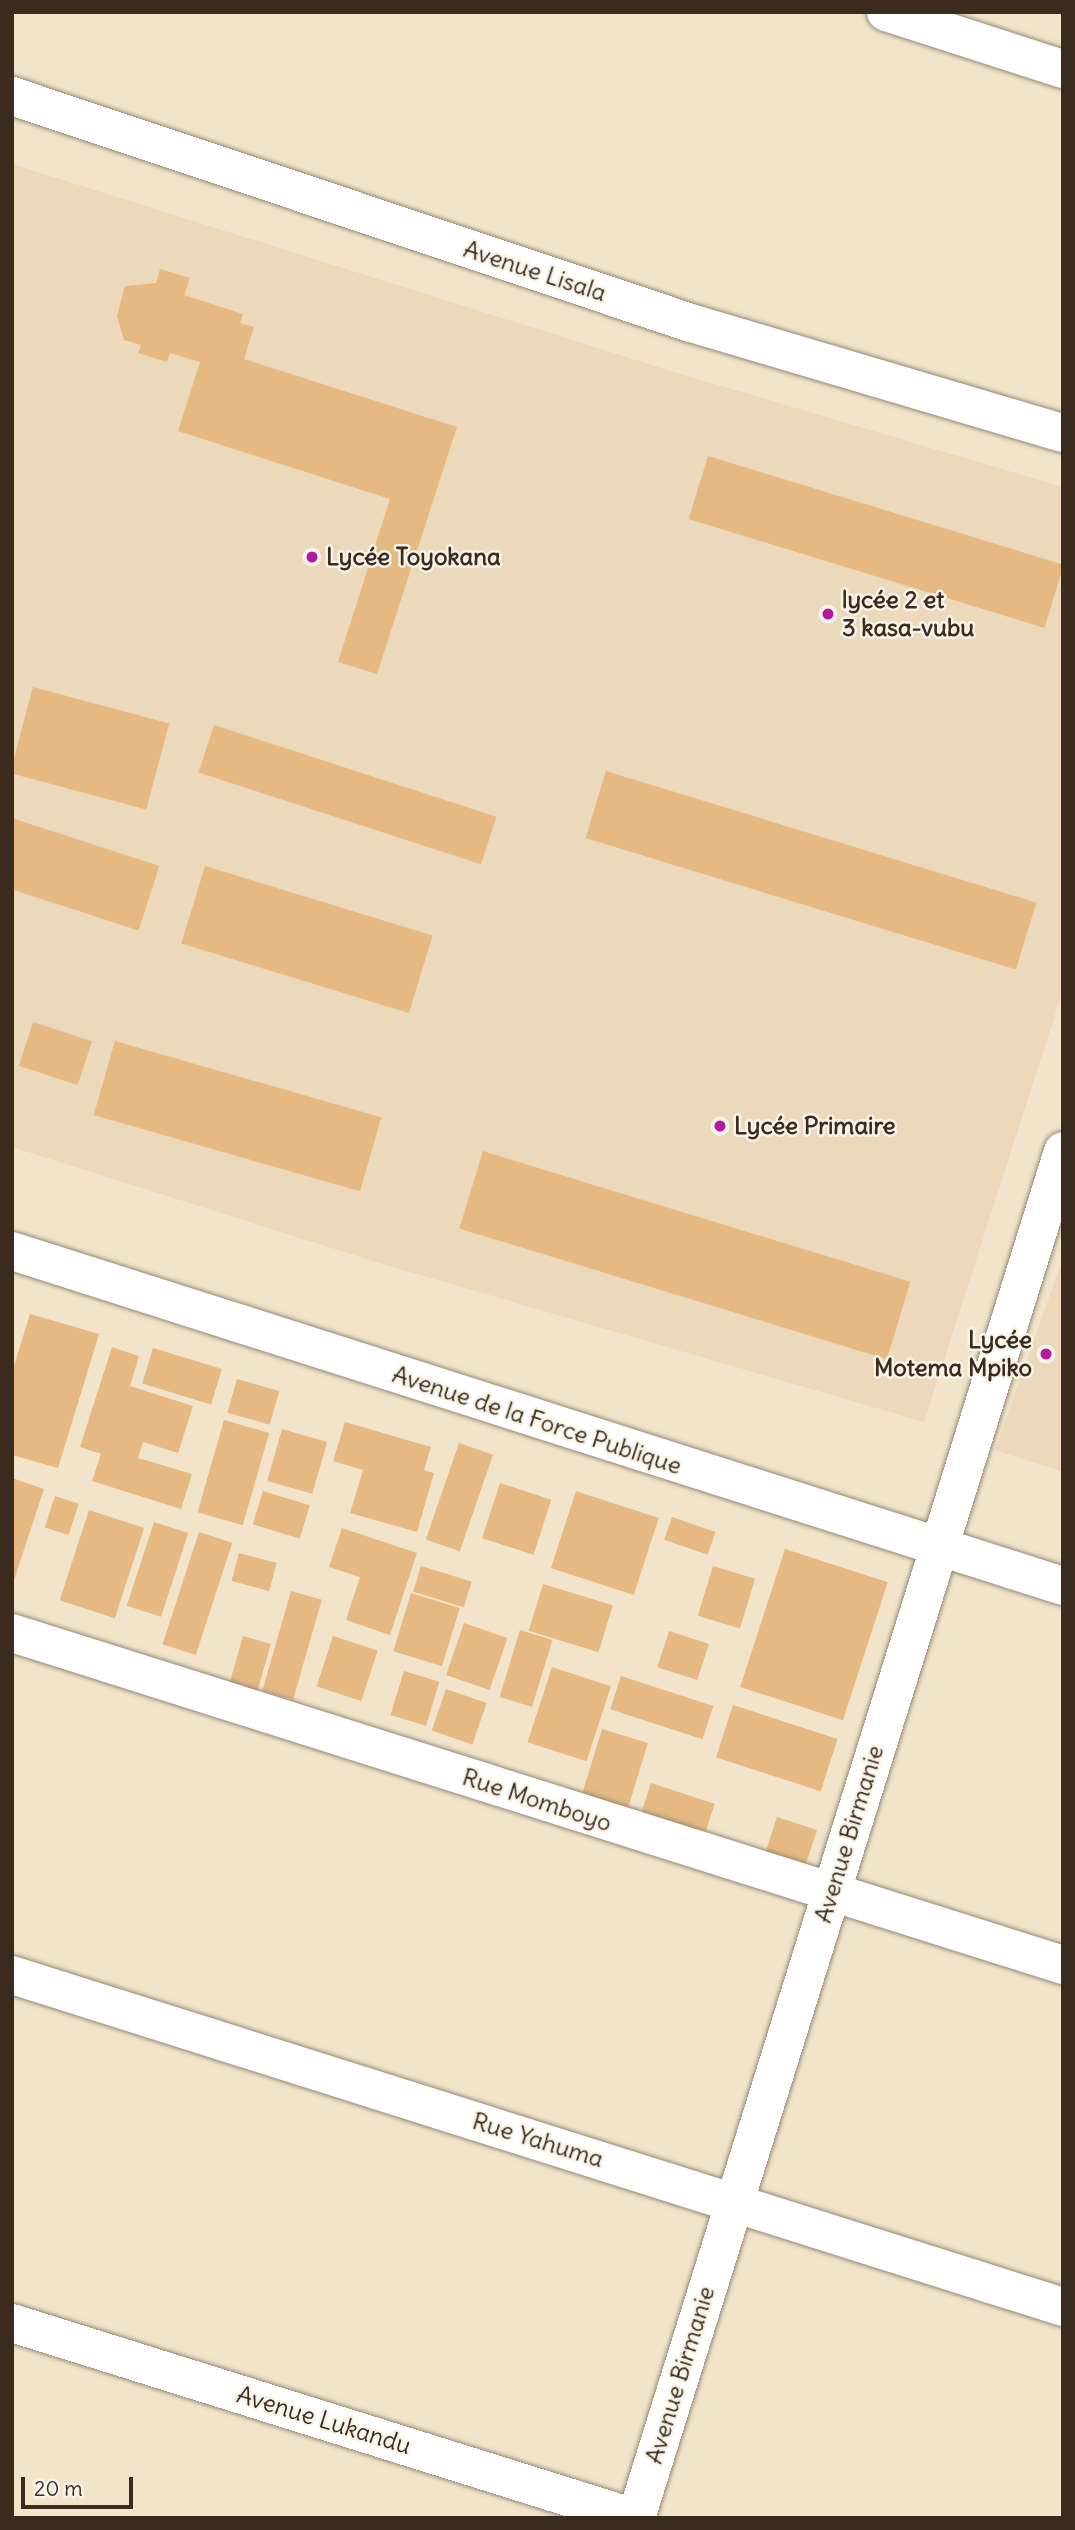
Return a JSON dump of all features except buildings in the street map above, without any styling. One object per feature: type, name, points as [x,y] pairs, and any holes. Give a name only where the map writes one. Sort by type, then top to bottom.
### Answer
[{"type":"street","points":[[886,12],[1063,69]]},
{"type":"street","name":"Avenue Lisala","points":[[12,96],[691,323],[1063,433]]},
{"type":"street","name":"Avenue Birmanie","points":[[635,2518],[1063,1151]]},
{"type":"street","name":"Avenue de la Force Publique","points":[[12,1251],[1063,1586]]},
{"type":"street","name":"Rue Momboyo","points":[[12,1633],[831,1894],[1063,1965]]},
{"type":"street","name":"Rue Yahuma","points":[[12,1975],[1063,2307]]},
{"type":"street","name":"Avenue Lukandu","points":[[12,2323],[635,2518]]},
{"type":"shaded area","points":[[12,164],[674,372],[1063,487],[1063,990],[924,1422],[376,1262],[12,1147]]},
{"type":"shaded area","name":"Lycée Motema Mpiko","points":[[1063,1258],[1063,1472],[995,1450]]},
{"type":"place","name":"Lycée Toyokana","points":[[312,557]]},
{"type":"place","name":"lycée 2 et 3 kasa-vubu","points":[[828,614]]},
{"type":"place","name":"Lycée Primaire","points":[[720,1126]]},
{"type":"place","name":"Lycée Motema Mpiko","points":[[1046,1354]]}]
